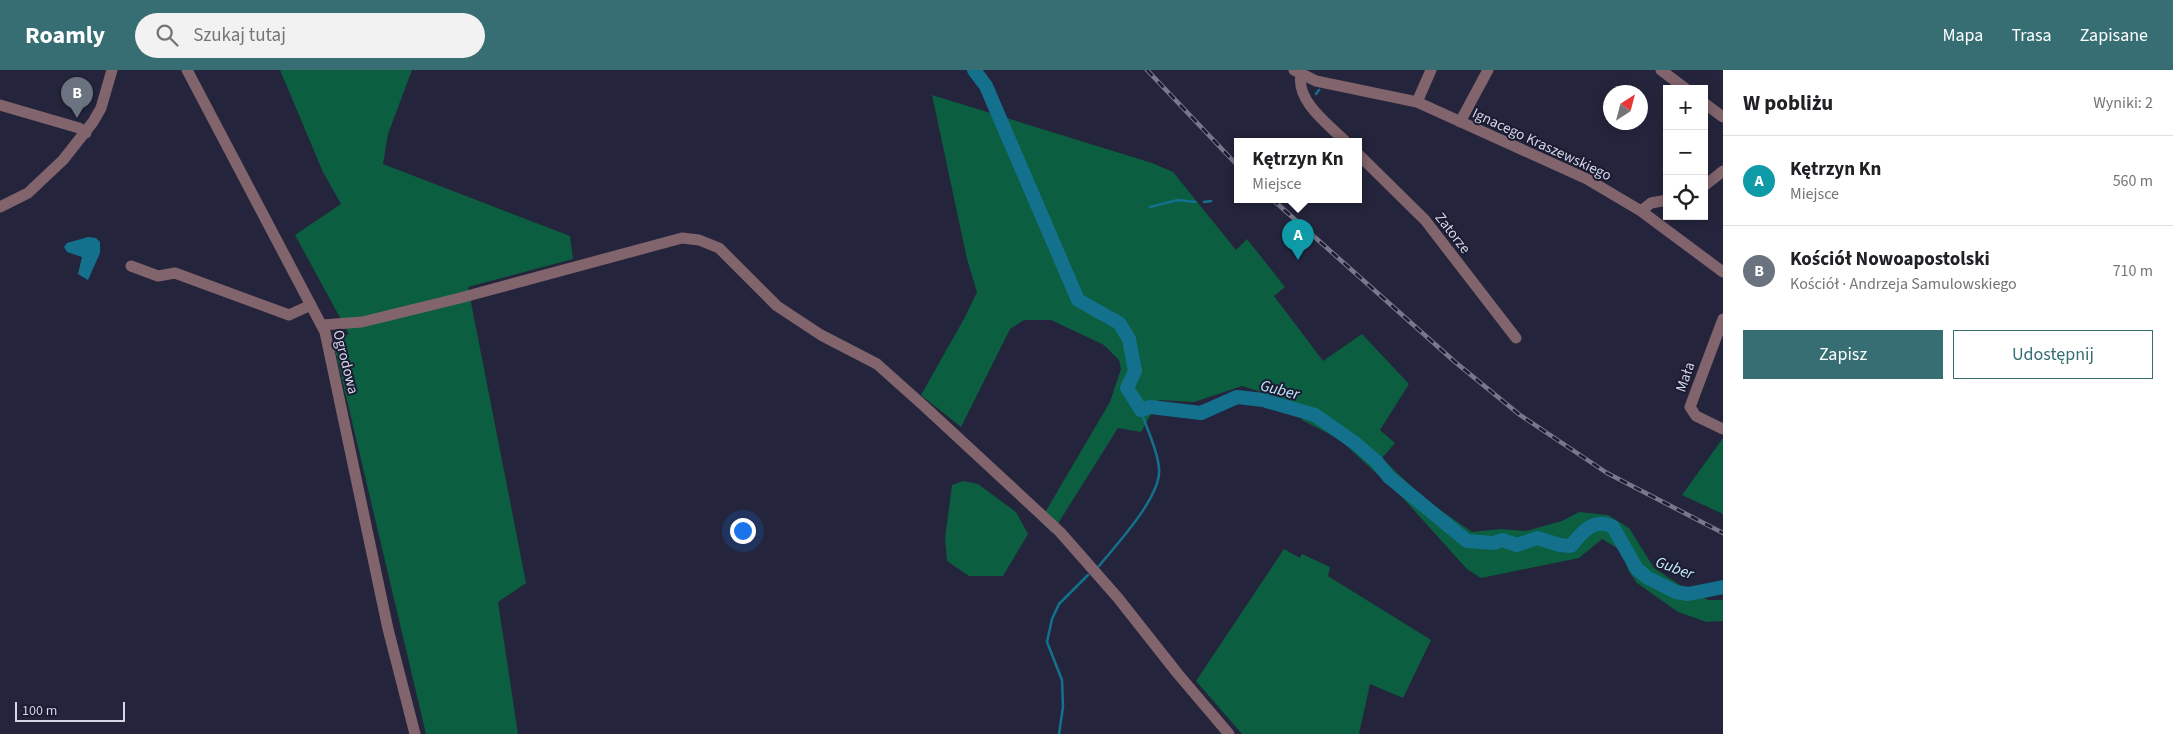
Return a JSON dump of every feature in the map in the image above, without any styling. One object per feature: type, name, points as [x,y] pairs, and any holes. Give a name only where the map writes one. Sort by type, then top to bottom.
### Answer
[{"type":"street","points":[[0,207],[28,193],[43,181],[86,133],[101,108],[112,70]]},
{"type":"street","name":"Ogrodowa","points":[[188,70],[322,325],[336,376],[388,629],[415,734]]},
{"type":"street","points":[[1417,102],[1431,70]]},
{"type":"street","points":[[1460,122],[1488,70]]},
{"type":"street","points":[[1662,70],[1681,85]]},
{"type":"street","points":[[1297,72],[1301,90],[1311,106],[1342,138]]},
{"type":"street","name":"Ignacego Kraszewskiego","points":[[1297,72],[1316,81],[1417,102],[1587,179],[1641,211],[1723,272]]},
{"type":"street","points":[[0,105],[79,128],[86,133]]},
{"type":"street","points":[[1708,106],[1723,117]]},
{"type":"street","name":"Zatorze","points":[[1362,158],[1424,220],[1516,338]]},
{"type":"street","points":[[1708,183],[1723,171]]},
{"type":"street","points":[[1641,211],[1651,203],[1663,201]]},
{"type":"street","points":[[322,325],[362,322],[682,238],[699,240],[720,248],[777,306],[821,335],[877,364],[1060,532],[1118,598],[1178,674],[1229,734]]},
{"type":"street","points":[[131,266],[158,276],[175,274],[289,315],[311,305]]},
{"type":"street","name":"Mała","points":[[1723,319],[1690,407],[1696,416],[1723,429]]},
{"type":"green space","points":[[280,70],[412,70],[388,134],[383,164],[570,236],[573,259],[468,287],[526,583],[498,602],[518,734],[426,734],[333,341],[349,334],[295,235],[341,204],[323,172]]},
{"type":"green space","points":[[932,95],[1152,163],[1173,172],[1236,250],[1247,239],[1285,287],[1274,296],[1323,361],[1362,334],[1409,384],[1380,430],[1395,443],[1382,458],[1423,498],[1472,532],[1500,529],[1526,531],[1562,521],[1579,512],[1608,515],[1629,528],[1654,568],[1695,595],[1709,600],[1723,600],[1723,621],[1707,622],[1678,612],[1637,583],[1628,570],[1622,551],[1602,539],[1579,558],[1481,578],[1467,569],[1401,496],[1339,439],[1302,420],[1305,406],[1242,386],[1194,402],[1159,400],[1141,432],[1118,428],[1052,533],[1040,521],[1110,402],[1121,369],[1119,360],[1104,345],[1051,320],[1024,320],[1010,329],[961,427],[921,395],[977,292],[967,259]]},
{"type":"green space","points":[[1723,438],[1723,514],[1682,495]]},
{"type":"green space","points":[[963,481],[978,484],[1016,512],[1028,534],[1003,576],[969,576],[947,561],[945,538],[952,485]]},
{"type":"green space","points":[[1284,549],[1300,558],[1302,554],[1330,567],[1328,576],[1431,640],[1403,698],[1370,684],[1359,734],[1242,734],[1196,681]]},
{"type":"water","points":[[88,237],[96,238],[100,242],[100,253],[88,280],[78,274],[82,257],[67,252],[64,247],[67,243]]},
{"type":"waterway","name":"Guber","points":[[974,70],[986,86],[1078,300],[1119,323],[1129,339],[1135,371],[1127,388],[1141,410],[1150,407],[1201,413],[1237,397],[1263,400],[1315,415],[1355,443],[1376,461],[1389,477],[1467,541],[1494,543],[1502,540],[1517,545],[1537,538],[1560,545],[1571,546],[1584,531],[1594,525],[1606,524],[1613,527],[1637,569],[1648,578],[1676,592],[1688,594],[1723,587]]},
{"type":"waterway","points":[[1316,94],[1319,90]]},
{"type":"waterway","points":[[1150,207],[1178,200],[1195,202]]},
{"type":"waterway","points":[[1204,202],[1211,201]]},
{"type":"waterway","points":[[1099,566],[1146,506],[1158,480],[1158,462],[1141,410]]},
{"type":"waterway","points":[[1059,734],[1063,707],[1062,680],[1047,642],[1052,619],[1059,604],[1088,575]]},
{"type":"railway","points":[[1147,70],[1234,162]]},
{"type":"railway","points":[[1276,203],[1455,362],[1520,415],[1607,473],[1723,533]]},
{"type":"place","name":"Kościół Nowoapostolski","points":[[77,118]]},
{"type":"place","name":"Kętrzyn Kn","points":[[1298,260]]}]
